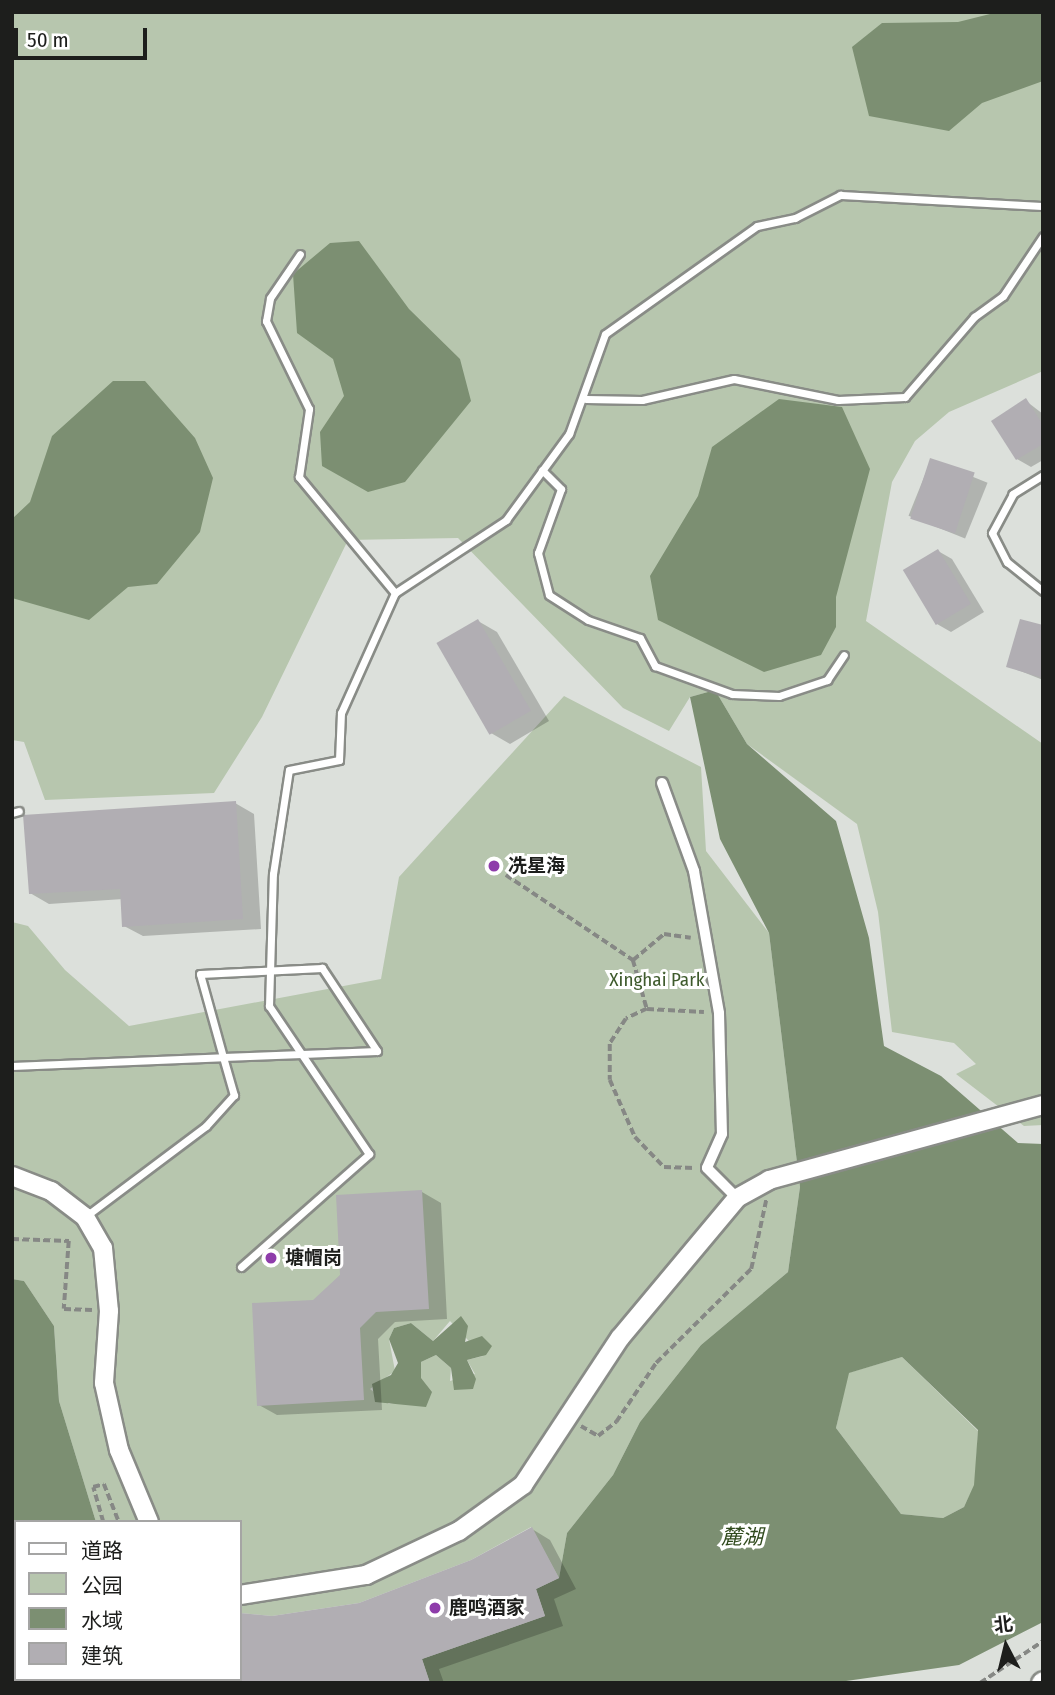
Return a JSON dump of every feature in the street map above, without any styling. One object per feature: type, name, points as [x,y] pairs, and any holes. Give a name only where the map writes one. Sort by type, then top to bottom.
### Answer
[{"type":"street","points":[[662,783],[694,871],[703,939],[719,1013],[722,1134],[707,1168],[737,1198]]},
{"type":"street","points":[[242,1595],[366,1575],[459,1531],[523,1485],[620,1338],[737,1198],[768,1180],[1041,1103]]},
{"type":"street","points":[[12,1176],[51,1192],[85,1217],[103,1248],[109,1311],[104,1383],[119,1450],[148,1520]]},
{"type":"lane","points":[[241,1267],[369,1154],[269,1006],[274,874],[289,770],[339,760],[341,713],[396,593],[506,520],[542,470],[586,399],[605,334],[757,226],[795,218],[840,195],[1043,206]]},
{"type":"lane","points":[[586,399],[642,400],[734,379],[838,400],[905,397],[974,317],[1003,296],[1043,236]]},
{"type":"lane","points":[[300,254],[270,298],[266,321],[309,409],[299,478],[396,593]]},
{"type":"lane","points":[[542,470],[561,489],[538,553],[549,595],[588,621],[640,638],[655,666],[732,694],[779,696],[827,680],[844,655]]},
{"type":"lane","points":[[1043,475],[1013,494],[992,533],[1007,562],[1043,591]]},
{"type":"lane","points":[[12,1066],[223,1057],[377,1051],[322,968],[271,967],[200,974],[223,1057],[234,1095],[206,1126],[85,1217]]},
{"type":"path","points":[[506,876],[633,960],[647,1009]]},
{"type":"path","points":[[633,960],[664,934],[703,939]]},
{"type":"path","points":[[707,1168],[664,1167],[635,1137],[610,1080],[610,1044],[626,1019],[647,1009],[719,1013]]},
{"type":"path","points":[[569,1419],[598,1436],[615,1422],[665,1353],[751,1269],[768,1180]]},
{"type":"path","points":[[12,1239],[69,1241],[65,1309],[109,1311]]},
{"type":"path","points":[[102,1520],[93,1487],[104,1484],[117,1520]]},
{"type":"path","points":[[980,1683],[1043,1641]]},
{"type":"green space","points":[[12,12],[1043,12],[1043,371],[949,412],[915,441],[892,482],[866,621],[1043,744],[1043,1125],[1024,1126],[956,1074],[976,1064],[954,1043],[892,1032],[878,912],[857,824],[747,744],[715,690],[690,697],[669,731],[623,708],[458,538],[348,540],[262,717],[214,793],[45,800],[24,742],[12,740]]},
{"type":"green space","name":"Xinghai Park","points":[[564,696],[701,767],[706,851],[769,933],[800,1187],[788,1272],[701,1345],[640,1422],[613,1475],[567,1533],[559,1578],[531,1527],[471,1560],[359,1603],[272,1616],[242,1613],[242,1520],[95,1520],[59,1401],[54,1326],[24,1281],[12,1279],[12,922],[28,926],[65,970],[129,1026],[381,979],[399,877]],"holes":[[[450,1321],[483,1356],[467,1360],[475,1374],[450,1381],[451,1368],[436,1355],[421,1362],[421,1378],[403,1402],[389,1404],[370,1389],[395,1371],[389,1339],[394,1328],[411,1323],[433,1341]]]},
{"type":"green space","points":[[902,1357],[978,1431],[975,1485],[964,1507],[943,1518],[901,1514],[836,1428],[848,1373]]},
{"type":"water","points":[[998,12],[1043,12],[1043,81],[982,103],[949,131],[869,116],[852,47],[882,23],[958,22]]},
{"type":"water","points":[[359,241],[409,309],[460,359],[471,401],[405,482],[368,492],[322,466],[320,432],[344,396],[333,359],[297,333],[293,274],[330,243]]},
{"type":"water","points":[[113,381],[145,381],[195,438],[213,478],[200,532],[157,584],[128,587],[89,620],[12,598],[12,519],[30,502],[52,436]]},
{"type":"water","points":[[779,399],[842,407],[870,469],[836,597],[836,627],[821,655],[764,672],[658,620],[650,576],[698,496],[712,447]]},
{"type":"water","name":"麓湖","points":[[715,690],[747,744],[836,821],[869,938],[884,1046],[941,1076],[1018,1143],[1043,1144],[1043,1622],[959,1665],[832,1683],[430,1683],[422,1659],[545,1616],[536,1589],[559,1578],[567,1533],[613,1475],[640,1422],[701,1345],[788,1272],[800,1187],[769,933],[720,839],[690,697]],"holes":[[[902,1357],[978,1430],[974,1485],[964,1507],[943,1518],[901,1514],[836,1428],[849,1373]]]},
{"type":"water","points":[[12,1279],[24,1281],[54,1326],[59,1401],[95,1520],[14,1520],[14,1681],[147,1683],[12,1683]]},
{"type":"water","points":[[461,1316],[468,1326],[465,1342],[482,1336],[492,1346],[486,1355],[467,1360],[476,1379],[473,1389],[454,1390],[451,1368],[436,1355],[421,1362],[421,1378],[432,1392],[426,1407],[375,1402],[372,1384],[391,1375],[398,1363],[389,1339],[394,1328],[411,1323],[433,1341]]},
{"type":"building","points":[[1026,398],[1043,425],[1043,444],[1016,460],[991,421]]},
{"type":"building","points":[[930,458],[975,473],[955,533],[910,519]]},
{"type":"building","points":[[938,549],[971,604],[936,625],[903,570]]},
{"type":"building","points":[[478,619],[531,711],[489,735],[436,643]]},
{"type":"building","points":[[1020,619],[1043,625],[1043,678],[1006,667]]},
{"type":"building","points":[[236,801],[243,919],[122,927],[120,889],[29,894],[23,815]]},
{"type":"building","points":[[422,1190],[429,1309],[376,1312],[360,1328],[364,1400],[257,1406],[252,1303],[313,1300],[340,1275],[336,1195]]},
{"type":"building","name":"鹿鸣酒家","points":[[532,1527],[559,1578],[536,1589],[545,1616],[422,1659],[430,1683],[240,1683],[242,1613],[272,1616],[359,1603],[471,1560]]},
{"type":"place","name":"冼星海","points":[[494,866]]},
{"type":"place","name":"塘帽岗","points":[[271,1258]]},
{"type":"place","name":"鹿鸣酒家","points":[[435,1608]]}]
